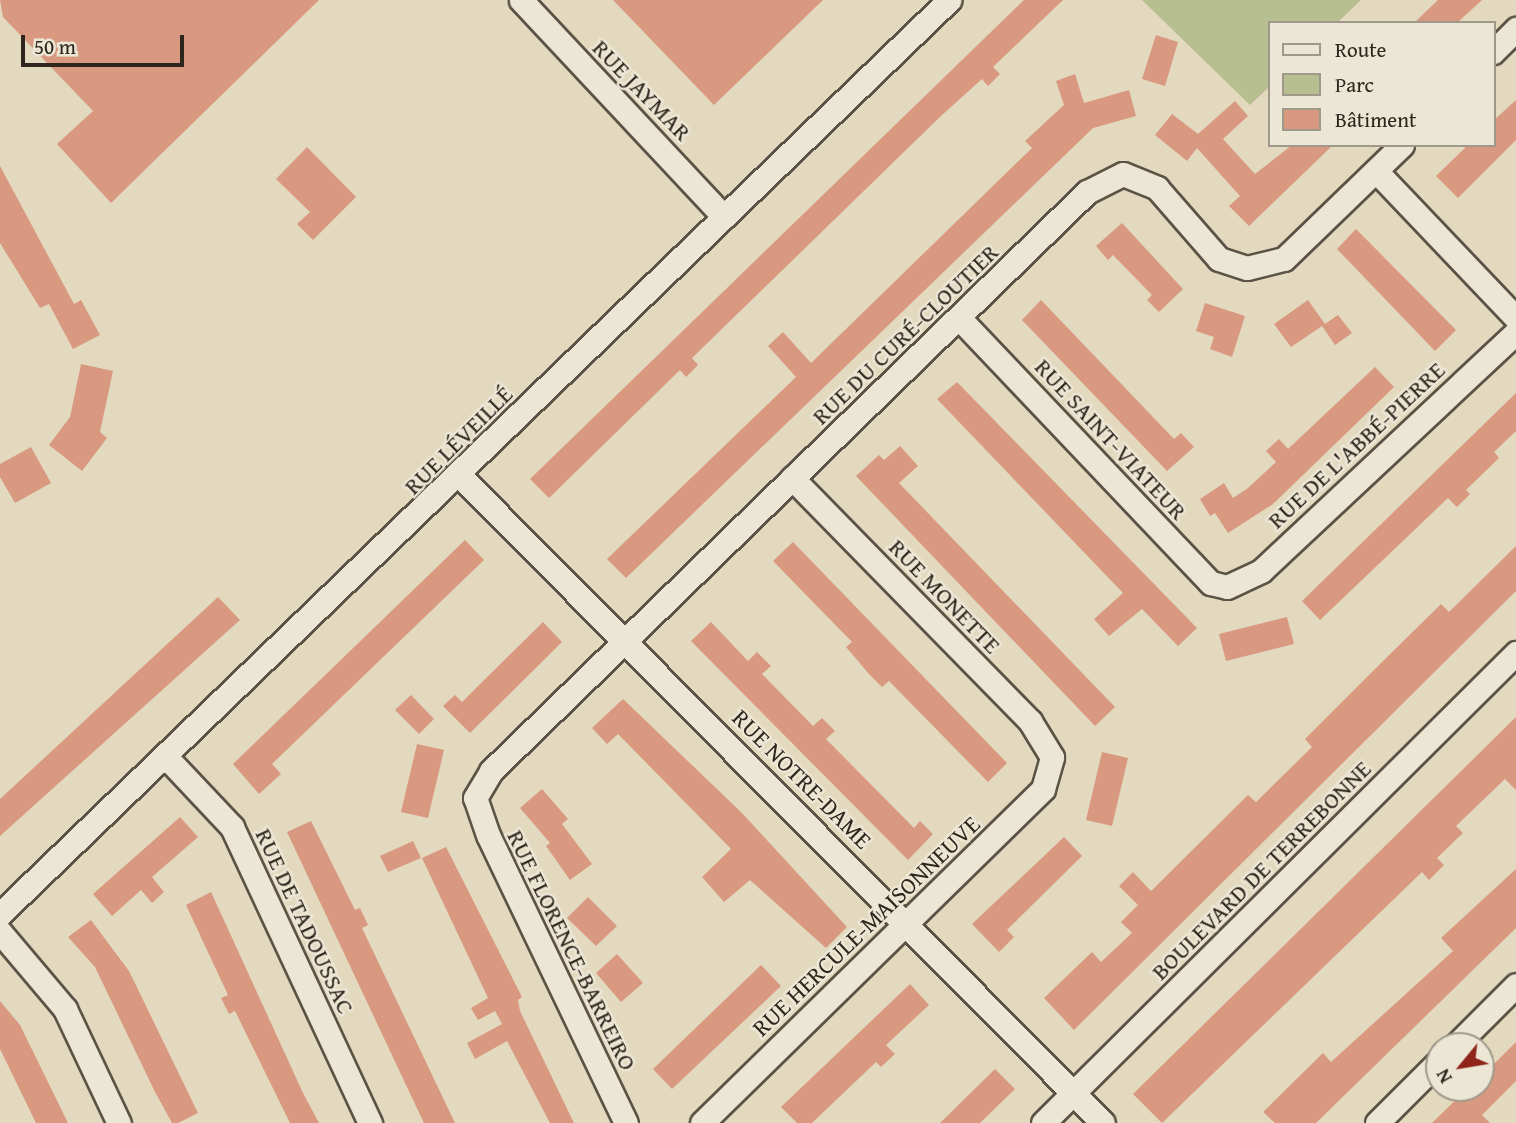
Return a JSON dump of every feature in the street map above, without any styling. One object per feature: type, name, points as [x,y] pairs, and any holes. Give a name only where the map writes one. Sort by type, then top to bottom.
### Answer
[{"type":"street","name":"RUE JAYMAR","points":[[521,0],[724,217]]},
{"type":"street","name":"RUE LÉVEILLÉ","points":[[0,914],[167,758],[460,476],[949,0]]},
{"type":"street","points":[[1495,50],[1516,29]]},
{"type":"street","name":"RUE DU CURÉ-CLOUTIER","points":[[475,798],[491,771],[792,478],[961,320],[1087,192],[1123,174],[1157,188],[1219,259],[1247,268],[1284,258],[1400,147]]},
{"type":"street","points":[[1376,171],[1516,318]]},
{"type":"street","name":"RUE SAINT-VIATEUR","points":[[961,320],[1211,583],[1227,587]]},
{"type":"street","name":"RUE DE L'ABBÉ-PIERRE","points":[[1227,587],[1261,571],[1516,332]]},
{"type":"street","name":"RUE NOTRE-DAME","points":[[460,476],[910,923],[1103,1123]]},
{"type":"street","name":"RUE MONETTE","points":[[792,478],[1030,721],[1052,757]]},
{"type":"street","name":"BOULEVARD DE TERREBONNE","points":[[1043,1123],[1516,653]]},
{"type":"street","name":"RUE HERCULE-MAISONNEUVE","points":[[702,1123],[910,923],[1043,789],[1052,757]]},
{"type":"street","name":"RUE DE TADOUSSAC","points":[[167,758],[232,827],[370,1123]]},
{"type":"street","name":"RUE FLORENCE-BARREIRO","points":[[475,798],[488,835],[626,1123]]},
{"type":"street","points":[[0,932],[65,1009],[119,1123]]},
{"type":"street","points":[[1469,1032],[1516,985]]},
{"type":"street","points":[[1377,1123],[1425,1075]]},
{"type":"green space","points":[[1142,0],[1361,0],[1339,21],[1268,21],[1268,88],[1250,105]]},
{"type":"building","points":[[0,0],[319,0],[111,203],[57,144],[93,111],[3,17]]},
{"type":"building","points":[[613,0],[823,0],[714,105]]},
{"type":"building","points":[[1024,0],[1063,0],[993,67],[1000,74],[988,86],[982,79],[942,115],[692,358],[698,365],[686,377],[680,370],[549,498],[530,479]]},
{"type":"building","points":[[1438,0],[1482,0],[1459,21],[1416,21]]},
{"type":"building","points":[[1156,35],[1178,42],[1165,86],[1142,79]]},
{"type":"building","points":[[1075,74],[1084,103],[1129,90],[1136,116],[1093,128],[626,578],[607,559],[796,377],[768,346],[783,332],[811,363],[1032,148],[1025,141],[1064,105],[1056,81]]},
{"type":"building","points":[[1516,100],[1516,140],[1458,198],[1436,176],[1466,147],[1495,147],[1495,119]]},
{"type":"building","points":[[1235,101],[1248,116],[1223,139],[1255,174],[1289,147],[1331,147],[1249,226],[1229,206],[1240,196],[1197,148],[1187,161],[1155,135],[1172,114],[1198,134]]},
{"type":"building","points":[[307,147],[356,197],[313,240],[297,224],[310,212],[276,179]]},
{"type":"building","points":[[0,166],[74,304],[81,300],[100,335],[73,349],[49,304],[40,308],[0,243]]},
{"type":"building","points":[[1122,223],[1183,289],[1159,312],[1147,300],[1152,295],[1113,255],[1108,260],[1096,246]]},
{"type":"building","points":[[1356,229],[1456,330],[1435,351],[1337,249]]},
{"type":"building","points":[[1041,300],[1174,439],[1181,433],[1194,447],[1167,471],[1022,320]]},
{"type":"building","points":[[1308,300],[1325,324],[1291,347],[1274,324]]},
{"type":"building","points":[[1205,303],[1245,316],[1232,357],[1210,349],[1214,337],[1196,331]]},
{"type":"building","points":[[1338,315],[1352,333],[1335,345],[1322,326]]},
{"type":"building","points":[[81,364],[113,371],[100,432],[107,438],[82,471],[49,445],[70,417]]},
{"type":"building","points":[[1375,367],[1394,387],[1273,504],[1228,533],[1215,513],[1210,516],[1200,499],[1224,483],[1233,498],[1248,488],[1276,462],[1266,451],[1279,439],[1288,449]]},
{"type":"building","points":[[957,382],[1197,628],[1178,646],[1142,609],[1109,636],[1094,619],[1123,593],[937,399]]},
{"type":"building","points":[[1516,393],[1516,431],[1494,452],[1499,458],[1466,490],[1470,494],[1457,507],[1448,498],[1320,620],[1302,601]]},
{"type":"building","points":[[900,446],[918,466],[899,483],[1115,707],[1095,726],[856,476],[879,455],[884,460]]},
{"type":"building","points":[[31,447],[51,483],[15,503],[0,477],[0,464]]},
{"type":"building","points":[[465,540],[484,560],[272,764],[281,774],[259,794],[233,764]]},
{"type":"building","points":[[793,542],[1007,763],[988,782],[889,681],[882,687],[869,674],[846,647],[852,642],[773,561]]},
{"type":"building","points":[[1516,546],[1516,591],[1074,1030],[1044,998],[1092,952],[1101,962],[1132,933],[1121,922],[1138,905],[1119,886],[1133,872],[1151,891],[1248,795],[1256,802],[1312,747],[1305,739],[1441,604],[1449,612]]},
{"type":"building","points":[[218,597],[240,620],[0,836],[0,799]]},
{"type":"building","points":[[1287,617],[1294,644],[1226,661],[1219,634]]},
{"type":"building","points":[[543,622],[562,642],[470,733],[443,706],[455,695],[462,702]]},
{"type":"building","points":[[711,622],[748,661],[757,652],[771,666],[762,674],[813,726],[822,718],[835,731],[826,739],[914,828],[920,821],[933,834],[908,860],[691,641]]},
{"type":"building","points":[[411,695],[434,719],[419,734],[395,710]]},
{"type":"building","points":[[623,699],[742,813],[847,927],[826,948],[750,880],[724,902],[702,877],[731,849],[618,734],[607,744],[592,728]]},
{"type":"building","points":[[1516,717],[1516,790],[1505,779],[1456,826],[1463,833],[1437,858],[1444,865],[1429,880],[1422,872],[1162,1123],[1133,1094]]},
{"type":"building","points":[[417,744],[444,750],[428,818],[401,812]]},
{"type":"building","points":[[1102,752],[1128,758],[1112,826],[1086,820]]},
{"type":"building","points":[[542,789],[568,819],[562,824],[592,864],[570,880],[546,846],[550,843],[520,808]]},
{"type":"building","points":[[180,817],[198,837],[152,877],[164,892],[152,903],[141,890],[112,916],[93,894]]},
{"type":"building","points":[[311,821],[355,910],[360,908],[368,925],[362,928],[455,1123],[424,1123],[287,832]]},
{"type":"building","points":[[1064,837],[1082,856],[1007,930],[1014,937],[999,952],[972,924]]},
{"type":"building","points":[[413,841],[421,858],[388,872],[380,856]]},
{"type":"building","points":[[446,847],[522,997],[518,1000],[520,1011],[574,1123],[550,1123],[507,1041],[475,1059],[467,1043],[502,1024],[495,1011],[478,1020],[471,1008],[488,998],[422,858]]},
{"type":"building","points":[[1516,869],[1516,928],[1316,1123],[1275,1123],[1263,1112],[1323,1053],[1331,1062],[1453,951],[1441,938]]},
{"type":"building","points":[[211,892],[319,1123],[290,1123],[235,1011],[229,1014],[221,998],[228,995],[186,905]]},
{"type":"building","points":[[588,897],[617,926],[596,946],[567,918]]},
{"type":"building","points":[[91,920],[129,971],[198,1113],[178,1123],[172,1123],[154,1090],[95,967],[68,937]]},
{"type":"building","points":[[617,954],[643,983],[621,1002],[596,973]]},
{"type":"building","points":[[761,965],[781,986],[672,1089],[653,1069]]},
{"type":"building","points":[[910,984],[929,1005],[886,1045],[895,1054],[881,1067],[876,1062],[812,1123],[797,1123],[781,1107]]},
{"type":"building","points":[[0,1001],[20,1025],[68,1123],[36,1123],[0,1049]]},
{"type":"building","points":[[1516,1042],[1516,1081],[1495,1102],[1495,1063]]},
{"type":"building","points":[[995,1069],[1015,1089],[980,1123],[940,1123]]},
{"type":"building","points":[[1454,1102],[1495,1102],[1482,1115],[1490,1123],[1432,1123]]}]
